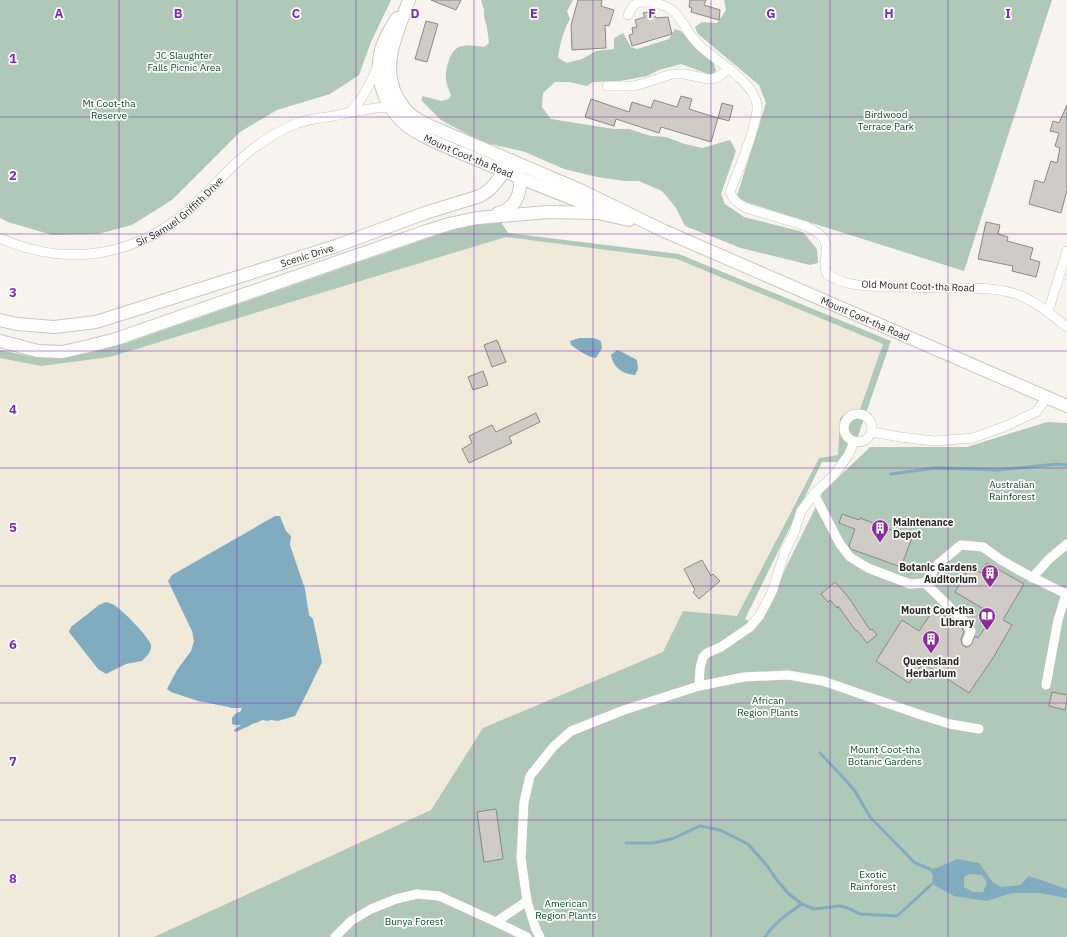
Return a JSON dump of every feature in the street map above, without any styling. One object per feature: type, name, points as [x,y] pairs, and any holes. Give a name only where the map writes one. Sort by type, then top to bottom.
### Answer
[{"type":"main road","name":"Mount Coot-tha Road","points":[[408,0],[386,36],[381,49],[379,61],[381,85],[387,102],[404,123],[424,136],[519,178],[628,220],[664,231]]},
{"type":"main road","points":[[408,0],[392,48],[390,63],[390,74],[394,90],[399,101],[414,117],[430,126],[511,160]]},
{"type":"main road","points":[[391,107],[405,109]]},
{"type":"main road","name":"Mount Coot-tha Road","points":[[511,160],[592,196],[664,231],[1067,406]]},
{"type":"main road","name":"Scenic Drive","points":[[0,320],[17,324],[54,327],[96,322],[336,246],[425,213],[480,196],[491,188],[511,160]]},
{"type":"main road","name":"Scenic Drive","points":[[0,341],[38,351],[62,352],[103,343],[424,232],[463,221],[501,213],[510,208],[515,202],[519,193],[519,178],[511,160]]},
{"type":"main road","name":"Scenic Drive","points":[[477,218],[548,212],[583,212],[604,214],[628,220]]},
{"type":"street","name":"Old Mount Coot-tha Road","points":[[628,15],[635,4],[640,1],[650,0],[668,7],[675,13],[702,47],[730,69],[744,82],[754,95],[757,105],[756,116],[747,150],[730,192],[732,198],[746,208],[806,226],[822,236],[826,243],[824,265],[826,274],[840,281],[863,285],[979,288],[1005,291],[1030,300],[1067,327]]},
{"type":"street","points":[[344,114],[351,110],[359,100],[371,80],[379,61]]},
{"type":"street","points":[[607,86],[634,86],[672,74],[684,74],[708,79],[716,78],[730,69]]},
{"type":"street","name":"Sir Samuel Griffith Drive","points":[[0,238],[30,249],[48,253],[71,255],[92,254],[122,248],[142,241],[158,233],[191,208],[246,155],[261,143],[296,124],[344,114],[391,107]]},
{"type":"street","points":[[1048,312],[1067,251]]},
{"type":"street","points":[[872,432],[934,441],[973,438],[1006,426],[1036,412],[1047,397]]},
{"type":"street","points":[[856,414],[865,416],[869,418],[871,422],[872,432],[867,439],[858,442],[854,441],[847,436],[845,432],[845,423],[851,416],[856,414]]},
{"type":"street","points":[[699,686],[701,662],[703,657],[707,653],[721,647],[750,627],[760,615],[772,592],[785,552],[794,533],[801,511],[814,494],[834,475],[849,454],[854,441]]},
{"type":"street","points":[[814,494],[840,544],[850,557],[868,568],[910,584],[925,583],[966,623],[971,631],[967,641]]},
{"type":"street","points":[[1032,578],[1049,559],[1067,544]]},
{"type":"street","points":[[925,583],[937,565],[961,545],[983,547],[1032,578],[1066,594],[1058,620],[1046,685]]},
{"type":"street","points":[[540,937],[535,927],[527,901],[521,858],[524,802],[530,776],[554,746],[572,731],[624,710],[699,686],[744,677],[788,675],[823,681],[924,716],[950,724],[979,730]]},
{"type":"street","points":[[335,937],[351,921],[371,909],[396,899],[417,894],[439,896],[527,937]]},
{"type":"street","points":[[496,922],[527,901]]},
{"type":"shaded area","points":[[506,237],[677,258],[883,344],[860,409],[848,412],[840,418],[838,455],[818,458],[737,616],[683,611],[663,652],[483,728],[431,810],[154,937],[0,937],[0,358],[41,366],[110,357]]},
{"type":"green space","name":"Mt Coot-tha Reserve","points":[[0,0],[391,0],[371,42],[359,75],[330,94],[277,110],[240,132],[172,200],[132,225],[98,234],[52,235],[8,222],[0,218]]},
{"type":"green space","points":[[481,0],[573,0],[567,11],[570,19],[562,38],[558,58],[567,63],[582,59],[596,51],[614,49],[614,38],[623,33],[631,47],[637,49],[669,39],[675,29],[681,31],[695,46],[713,61],[716,71],[711,75],[681,64],[659,70],[647,76],[620,81],[593,82],[587,86],[569,82],[555,82],[543,93],[542,107],[551,119],[614,129],[629,129],[651,136],[666,137],[702,148],[730,140],[736,151],[721,194],[725,204],[744,217],[803,232],[817,249],[818,263],[810,265],[741,248],[685,226],[676,208],[662,191],[639,181],[625,181],[597,177],[564,169],[525,152],[482,142],[441,120],[421,100],[423,96],[441,101],[449,99],[451,95],[446,80],[446,72],[450,57],[459,47],[484,47],[489,43]]},
{"type":"green space","name":"Birdwood Terrace Park","points":[[724,0],[1052,0],[964,271],[736,199],[766,103],[759,85],[698,34],[695,27],[702,22],[717,23],[726,10]]},
{"type":"green space","name":"Mount Coot-tha Botanic Gardens","points":[[501,222],[508,233],[679,254],[891,341],[849,462],[822,462],[745,619],[758,624],[823,492],[870,447],[967,447],[1047,422],[1067,423],[1067,937],[154,937],[431,810],[483,728],[663,652],[683,611],[737,616],[819,458],[838,455],[840,418],[848,412],[860,409],[883,344],[677,259],[506,237],[110,357],[41,366],[0,358],[0,350],[34,357],[53,358],[72,356],[126,343],[434,236],[467,226]]},
{"type":"water","points":[[579,338],[594,338],[601,341],[602,348],[596,358],[586,355],[571,345],[570,341]]},
{"type":"water","points":[[617,350],[637,360],[638,369],[635,375],[623,372],[616,367],[611,355]]},
{"type":"water","points":[[275,516],[280,516],[286,531],[291,536],[290,545],[305,589],[309,615],[313,619],[322,662],[295,716],[278,721],[262,720],[235,732],[234,730],[241,725],[232,724],[232,718],[235,714],[241,711],[242,708],[231,708],[198,701],[171,692],[167,689],[177,670],[191,651],[194,641],[192,631],[168,581],[172,575]]},
{"type":"water","points":[[106,602],[116,606],[134,623],[149,641],[151,650],[142,661],[126,664],[106,674],[98,669],[69,632],[71,627],[99,605]]},
{"type":"water","points":[[957,859],[979,863],[993,882],[1001,887],[1020,885],[1029,876],[1067,889],[1067,898],[1040,893],[1012,893],[987,901],[954,896],[932,884],[933,876],[930,869],[937,868]],"holes":[[[969,874],[982,875],[987,883],[983,892],[973,892],[964,887],[964,877]]]},
{"type":"building","points":[[431,0],[461,0],[456,10]]},
{"type":"building","points":[[578,0],[602,0],[601,6],[614,10],[609,26],[605,25],[606,48],[572,50],[571,25]]},
{"type":"building","points":[[690,0],[706,0],[704,5],[720,10],[719,20],[691,12],[692,8],[689,7]]},
{"type":"building","points":[[653,11],[656,18],[668,17],[672,34],[632,46],[629,35],[633,34],[632,28],[637,27],[635,20],[645,17],[643,13]]},
{"type":"building","points":[[426,21],[438,24],[427,62],[415,59]]},
{"type":"building","points":[[681,96],[692,99],[689,109],[718,118],[711,142],[661,127],[659,133],[616,119],[614,126],[585,117],[591,99],[629,112],[632,102],[651,108],[654,100],[677,107]]},
{"type":"building","points":[[722,103],[733,106],[729,121],[718,118]]},
{"type":"building","points":[[1067,105],[1067,190],[1061,213],[1029,204],[1035,180],[1044,183],[1051,161],[1057,163],[1060,148],[1055,146],[1059,133],[1050,131],[1053,121],[1059,123]]},
{"type":"building","points":[[986,222],[1000,225],[998,234],[1008,237],[1007,241],[1033,248],[1030,259],[1040,262],[1036,277],[1012,271],[1013,266],[978,259]]},
{"type":"building","points":[[497,340],[506,362],[492,367],[484,345]]},
{"type":"building","points":[[483,371],[488,385],[473,390],[468,377]]},
{"type":"building","points":[[536,413],[540,422],[509,437],[512,443],[469,463],[462,449],[472,443],[469,436],[492,425],[496,432]]},
{"type":"building","name":"Maintenance Depot","points":[[842,514],[859,520],[860,518],[912,538],[901,567],[851,549],[849,546],[855,529],[839,523]]},
{"type":"building","points":[[702,560],[711,576],[713,574],[720,581],[699,599],[693,592],[695,590],[684,569]]},
{"type":"building","name":"Queensland Herbarium","points":[[987,563],[1024,584],[1003,620],[1012,625],[993,658],[969,693],[923,663],[909,683],[876,661],[902,620],[919,631],[934,609],[962,628],[964,632],[961,639],[962,644],[965,647],[971,645],[975,636],[978,638],[994,615],[955,592],[970,567],[981,573]]},
{"type":"building","points":[[835,582],[849,598],[870,630],[872,629],[877,635],[867,643],[857,630],[856,631],[838,606],[837,608],[830,600],[828,602],[821,594]]},
{"type":"building","points":[[1052,692],[1067,695],[1065,710],[1049,706]]},
{"type":"building","points":[[496,809],[503,859],[484,862],[477,812]]},
{"type":"waterway","points":[[891,474],[936,468],[998,470],[1057,464],[1067,465]]},
{"type":"waterway","points":[[820,753],[855,791],[870,817],[915,863],[930,869]]},
{"type":"waterway","points":[[626,843],[653,843],[672,839],[700,826],[720,830],[748,844],[789,894],[802,904],[814,909],[840,906],[860,914],[897,916],[932,884]]},
{"type":"waterway","points":[[765,937],[773,927],[802,904]]},
{"type":"place","name":"Maintenance Depot","points":[[880,543]]},
{"type":"place","name":"Botanic Gardens Auditorium","points":[[990,588]]},
{"type":"place","name":"Mount Coot-tha Library","points":[[987,631]]},
{"type":"place","name":"Queensland Herbarium","points":[[931,654]]},
{"type":"park label","name":"JC Slaughter Falls Picnic Area","points":[[184,60]]},
{"type":"park label","name":"Australian Rainforest","points":[[1012,490]]},
{"type":"park label","name":"African Region Plants","points":[[768,706]]},
{"type":"park label","name":"Exotic Rainforest","points":[[873,880]]},
{"type":"park label","name":"American Region Plants","points":[[566,908]]},
{"type":"park label","name":"Bunya Forest","points":[[414,921]]}]
